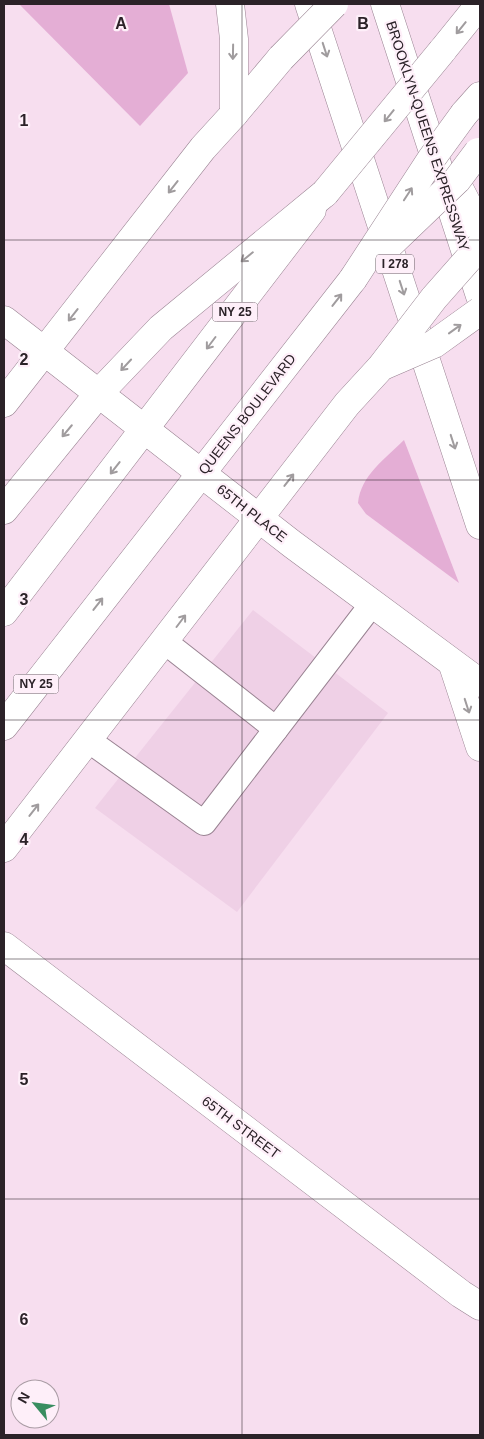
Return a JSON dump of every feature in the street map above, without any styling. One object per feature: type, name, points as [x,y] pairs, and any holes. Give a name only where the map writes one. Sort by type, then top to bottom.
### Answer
[{"type":"main road","points":[[230,4],[234,39],[234,114]]},
{"type":"main road","name":"I 278","points":[[310,4],[480,525]]},
{"type":"main road","points":[[4,403],[203,148],[281,58],[334,4]]},
{"type":"main road","name":"BROOKLYN-QUEENS EXPRESSWAY","points":[[385,4],[480,296]]},
{"type":"main road","name":"NY 25","points":[[4,612],[325,193],[480,4]]},
{"type":"main road","name":"QUEENS BOULEVARD","points":[[4,726],[353,279],[432,158],[472,105]]},
{"type":"main road","points":[[423,117],[480,230]]},
{"type":"main road","points":[[353,279],[457,180],[479,151]]},
{"type":"main road","points":[[4,510],[99,393],[161,328],[325,193]]},
{"type":"main road","points":[[4,848],[347,404],[381,367],[434,298],[480,246]]},
{"type":"main road","points":[[381,367],[434,344],[480,311]]},
{"type":"main road","name":"65TH PLACE","points":[[4,320],[259,519],[480,683]]},
{"type":"main road","points":[[453,664],[480,747]]},
{"type":"main road","name":"65TH STREET","points":[[4,946],[461,1294],[480,1306]]},
{"type":"lane","points":[[88,740],[204,822],[372,604]]},
{"type":"lane","points":[[164,642],[276,729]]},
{"type":"shaded area","points":[[19,4],[169,4],[188,73],[140,126]]},
{"type":"shaded area","points":[[404,440],[459,583],[366,514],[358,503],[360,493],[369,476]]},
{"type":"shaded area","points":[[253,610],[388,713],[237,912],[95,808]]}]
